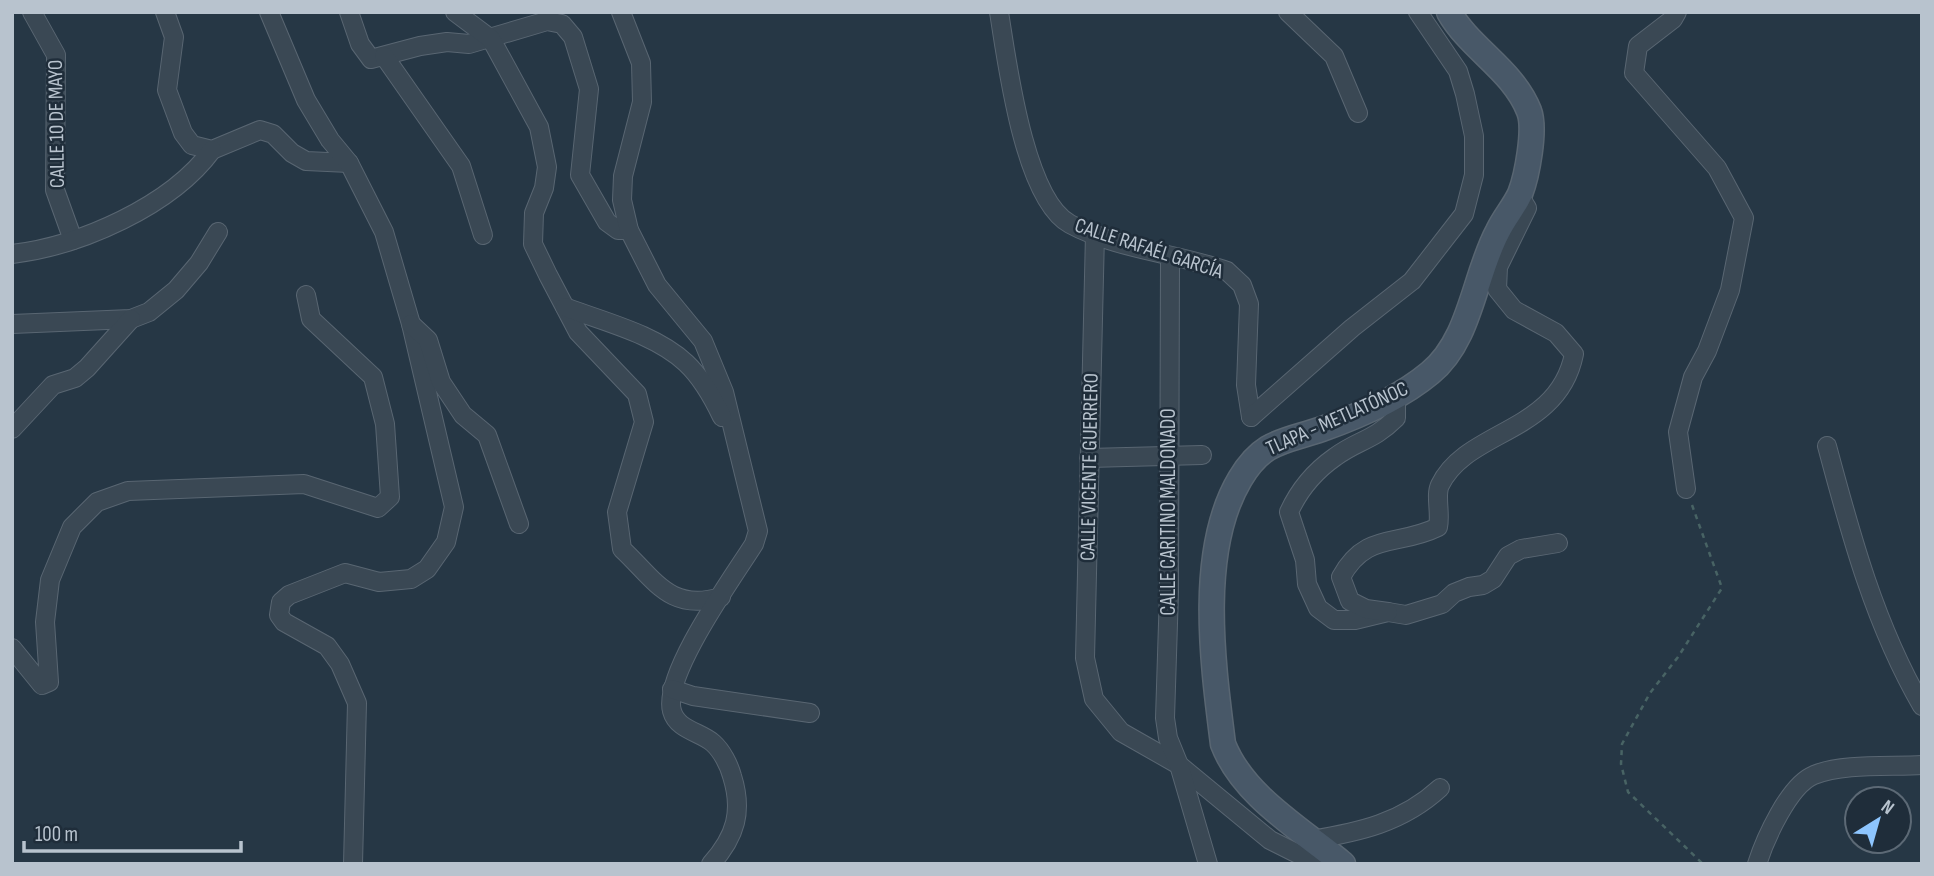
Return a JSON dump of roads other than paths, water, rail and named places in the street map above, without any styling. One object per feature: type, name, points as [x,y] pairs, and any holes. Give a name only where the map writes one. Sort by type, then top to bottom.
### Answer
[{"type":"main road","name":"TLAPA - METLATÓNOC","points":[[1338,860],[1311,840],[1232,767],[1223,744],[1210,593],[1223,524],[1238,481],[1256,455],[1279,440],[1322,429],[1396,397],[1431,373],[1447,356],[1460,332],[1480,269],[1519,195],[1530,151],[1530,112],[1503,71],[1470,40],[1450,12]]},
{"type":"street","name":"CALLE 10 DE MAYO","points":[[32,12],[56,55],[55,190],[73,240]]},
{"type":"street","points":[[165,12],[174,37],[167,90],[183,133],[192,145],[212,150]]},
{"type":"street","points":[[269,12],[306,100],[330,140],[349,163],[384,232],[411,324],[454,507],[446,541],[427,569],[411,579],[379,582],[345,573],[289,595],[281,602],[279,610],[284,622],[327,646],[340,664],[357,703],[353,864]]},
{"type":"street","points":[[349,12],[360,44],[371,59],[420,46],[447,42],[469,44],[547,21],[562,24],[573,37],[589,89],[580,175],[607,222],[618,230],[629,230]]},
{"type":"street","points":[[455,12],[492,39],[539,127],[547,167],[544,188],[534,213],[533,244],[578,332],[637,394],[643,422],[617,512],[622,549],[680,601],[700,603],[720,597]]},
{"type":"street","points":[[621,12],[641,63],[642,102],[623,176],[622,200],[629,230],[657,285],[703,341],[724,392],[732,434],[758,531],[754,544],[700,627],[672,689],[672,711],[682,726],[714,743],[729,766],[739,798],[737,824],[724,849],[711,864]]},
{"type":"street","name":"CALLE RAFAÉL GARCÍA","points":[[999,12],[1021,134],[1054,214],[1095,234],[1227,271],[1242,285],[1249,304],[1246,385],[1251,417],[1352,328],[1412,281],[1464,214],[1475,175],[1474,136],[1465,94],[1458,71],[1418,12]]},
{"type":"street","points":[[1287,12],[1334,56],[1358,113]]},
{"type":"street","points":[[1677,12],[1673,19],[1638,46],[1634,73],[1717,168],[1744,218],[1730,290],[1707,351],[1693,377],[1678,432],[1686,488]]},
{"type":"street","points":[[384,56],[461,166],[483,236]]},
{"type":"street","points":[[12,254],[73,240],[130,218],[202,164],[212,150],[260,130],[273,134],[292,153],[306,160],[349,163]]},
{"type":"street","points":[[1519,195],[1527,208],[1498,267],[1497,289],[1514,310],[1567,342],[1574,354],[1571,369],[1555,395],[1533,416],[1477,449],[1447,472],[1438,488],[1441,513],[1438,527],[1421,535],[1372,544],[1352,558],[1341,576],[1350,601],[1366,609],[1406,615],[1442,604],[1454,593],[1469,586],[1483,585],[1493,579],[1508,556],[1521,549],[1558,543]]},
{"type":"street","points":[[12,324],[131,319],[149,312],[176,290],[199,263],[218,232]]},
{"type":"street","name":"CALLE VICENTE GUERRERO","points":[[1095,234],[1085,658],[1094,699],[1121,732],[1180,765]]},
{"type":"street","name":"CALLE CARITINO MALDONADO","points":[[1170,257],[1165,718],[1168,738],[1180,765],[1208,864]]},
{"type":"street","points":[[12,648],[42,685],[49,682],[45,622],[50,580],[72,527],[97,502],[128,491],[304,484],[378,508],[390,497],[384,424],[373,376],[311,319],[306,295]]},
{"type":"street","points":[[565,307],[661,345],[687,363],[709,392],[732,434]]},
{"type":"street","points":[[12,429],[53,385],[75,378],[87,369],[131,319]]},
{"type":"street","points":[[411,324],[428,340],[441,382],[463,415],[487,435],[519,524]]},
{"type":"street","points":[[1388,612],[1355,620],[1334,620],[1318,608],[1307,583],[1305,560],[1289,512],[1299,490],[1336,456],[1380,435],[1396,418],[1396,397]]},
{"type":"street","points":[[1827,446],[1858,560],[1897,663],[1922,706]]},
{"type":"street","points":[[1089,458],[1202,454]]},
{"type":"street","points":[[672,689],[693,696],[810,713]]},
{"type":"street","points":[[1180,765],[1270,840],[1302,856],[1338,860]]},
{"type":"street","points":[[1757,864],[1781,813],[1795,791],[1813,775],[1839,770],[1922,765]]},
{"type":"street","points":[[1311,840],[1363,832],[1428,799],[1440,788]]}]
